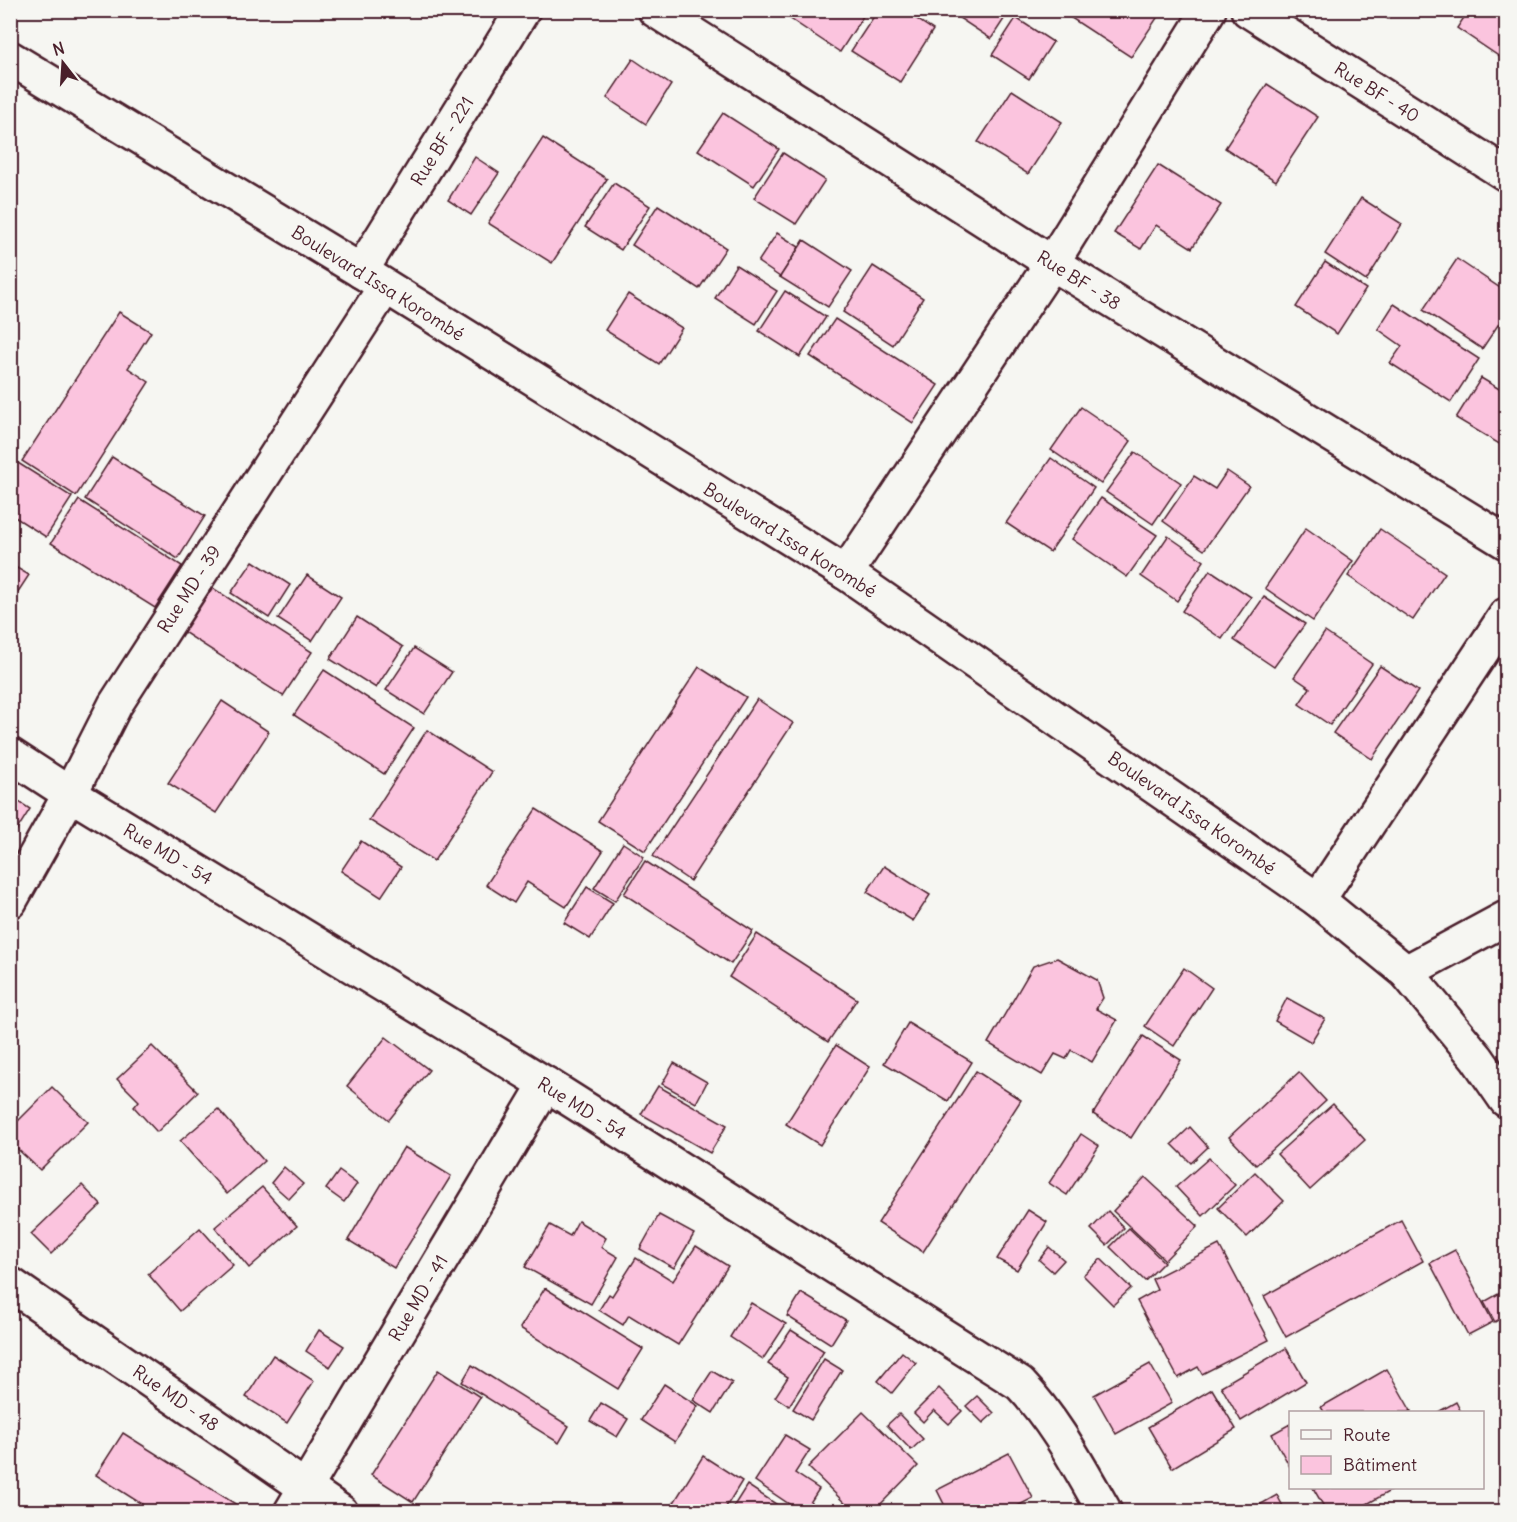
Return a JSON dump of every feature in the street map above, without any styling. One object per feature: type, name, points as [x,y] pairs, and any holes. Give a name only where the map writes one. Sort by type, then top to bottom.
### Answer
[{"type":"street","name":"Rue BF - 221","points":[[373,279],[523,10]]},
{"type":"street","name":"Rue BF - 38","points":[[655,10],[1052,263],[1506,542]]},
{"type":"street","points":[[846,573],[1052,263],[1209,10]]},
{"type":"street","name":"Rue BF - 40","points":[[1248,10],[1506,174]]},
{"type":"street","name":"Boulevard Issa Korombé","points":[[10,58],[373,279],[846,573],[1318,900],[1406,972],[1477,1058],[1506,1100]]},
{"type":"street","name":"Rue MD - 39","points":[[10,901],[70,794],[115,705],[373,279]]},
{"type":"street","points":[[1318,900],[1506,615]]},
{"type":"street","name":"Rue MD - 54","points":[[10,755],[70,794],[546,1084],[1020,1384],[1041,1406],[1058,1431],[1105,1512]]},
{"type":"street","points":[[1406,972],[1506,918]]},
{"type":"street","name":"Rue MD - 41","points":[[298,1499],[546,1084]]},
{"type":"street","name":"Rue MD - 48","points":[[10,1284],[298,1499],[341,1512]]},
{"type":"building","points":[[777,10],[867,10],[840,52]]},
{"type":"building","points":[[878,10],[903,10],[933,30],[900,82],[851,51]]},
{"type":"building","points":[[947,10],[1010,10],[991,39]]},
{"type":"building","points":[[1059,10],[1153,10],[1159,15],[1131,57]]},
{"type":"building","points":[[1374,10],[1394,10],[1388,19]]},
{"type":"building","points":[[1469,10],[1506,10],[1506,61],[1457,28]]},
{"type":"building","points":[[1016,18],[1053,42],[1029,79],[992,55]]},
{"type":"building","points":[[633,59],[671,85],[646,124],[607,98]]},
{"type":"building","points":[[1267,84],[1318,117],[1276,181],[1225,148]]},
{"type":"building","points":[[1012,90],[1062,122],[1028,174],[978,142]]},
{"type":"building","points":[[723,113],[779,149],[754,186],[698,150]]},
{"type":"building","points":[[543,138],[607,179],[552,263],[488,223]]},
{"type":"building","points":[[783,153],[825,180],[796,224],[754,198]]},
{"type":"building","points":[[475,157],[499,173],[471,215],[448,200]]},
{"type":"building","points":[[1158,165],[1221,205],[1192,248],[1156,225],[1141,249],[1114,233]]},
{"type":"building","points":[[614,183],[650,206],[621,250],[585,227]]},
{"type":"building","points":[[1361,198],[1402,224],[1366,281],[1325,254]]},
{"type":"building","points":[[658,205],[726,248],[699,289],[632,245]]},
{"type":"building","points":[[777,233],[799,247],[780,277],[758,262]]},
{"type":"building","points":[[804,240],[852,271],[828,307],[780,277]]},
{"type":"building","points":[[1457,259],[1506,292],[1506,313],[1482,349],[1423,310]]},
{"type":"building","points":[[1325,262],[1366,289],[1337,334],[1296,307]]},
{"type":"building","points":[[736,265],[777,291],[756,324],[715,298]]},
{"type":"building","points":[[873,266],[923,298],[893,345],[843,312]]},
{"type":"building","points":[[785,291],[826,317],[800,357],[759,331]]},
{"type":"building","points":[[628,294],[682,328],[659,364],[605,330]]},
{"type":"building","points":[[1394,304],[1479,359],[1451,402],[1390,363],[1402,346],[1378,329]]},
{"type":"building","points":[[119,312],[151,332],[128,368],[149,382],[76,496],[22,461]]},
{"type":"building","points":[[835,319],[938,385],[913,423],[810,356]]},
{"type":"building","points":[[1481,378],[1506,393],[1506,448],[1456,418]]},
{"type":"building","points":[[1081,407],[1131,441],[1101,484],[1051,450]]},
{"type":"building","points":[[1135,452],[1181,483],[1153,524],[1106,492]]},
{"type":"building","points":[[112,457],[205,516],[178,559],[85,499]]},
{"type":"building","points":[[10,458],[72,497],[46,537],[10,514]]},
{"type":"building","points":[[1051,458],[1094,488],[1050,552],[1006,523]]},
{"type":"building","points":[[1227,471],[1249,486],[1204,550],[1163,521],[1194,476],[1215,489]]},
{"type":"building","points":[[1101,498],[1157,535],[1127,577],[1072,539]]},
{"type":"building","points":[[79,500],[182,566],[155,608],[51,543]]},
{"type":"building","points":[[1306,528],[1353,561],[1313,621],[1265,588]]},
{"type":"building","points":[[1380,529],[1445,573],[1413,620],[1348,576]]},
{"type":"building","points":[[1168,536],[1204,561],[1177,601],[1141,576]]},
{"type":"building","points":[[253,561],[290,585],[269,618],[231,593]]},
{"type":"building","points":[[10,564],[29,575],[10,604]]},
{"type":"building","points":[[1210,570],[1251,597],[1222,639],[1182,611]]},
{"type":"building","points":[[307,575],[341,597],[312,641],[278,619]]},
{"type":"building","points":[[208,585],[312,652],[283,696],[179,629]]},
{"type":"building","points":[[1264,597],[1305,624],[1274,667],[1234,640]]},
{"type":"building","points":[[357,617],[403,647],[376,688],[330,659]]},
{"type":"building","points":[[1325,632],[1372,664],[1330,725],[1299,704],[1310,688],[1294,677]]},
{"type":"building","points":[[414,648],[452,672],[424,714],[386,690]]},
{"type":"building","points":[[1380,666],[1418,691],[1372,759],[1333,733]]},
{"type":"building","points":[[699,667],[746,697],[645,851],[598,821]]},
{"type":"building","points":[[324,670],[414,728],[384,774],[294,715]]},
{"type":"building","points":[[757,699],[793,723],[690,881],[653,856]]},
{"type":"building","points":[[222,701],[269,732],[216,813],[168,783]]},
{"type":"building","points":[[427,730],[492,772],[434,861],[369,820]]},
{"type":"building","points":[[10,796],[30,809],[10,841]]},
{"type":"building","points":[[536,809],[603,851],[566,907],[527,882],[514,903],[486,885]]},
{"type":"building","points":[[361,841],[401,867],[381,897],[341,871]]},
{"type":"building","points":[[623,843],[644,857],[615,901],[594,888]]},
{"type":"building","points":[[645,861],[753,931],[731,964],[624,894]]},
{"type":"building","points":[[884,866],[930,895],[913,921],[867,892]]},
{"type":"building","points":[[587,887],[613,903],[590,939],[564,923]]},
{"type":"building","points":[[757,934],[857,999],[828,1042],[729,977]]},
{"type":"building","points":[[1057,958],[1097,980],[1103,998],[1096,1009],[1117,1020],[1092,1062],[1071,1050],[1066,1059],[1055,1054],[1042,1075],[988,1043],[1033,966]]},
{"type":"building","points":[[1184,968],[1212,988],[1174,1046],[1145,1026]]},
{"type":"building","points":[[1287,998],[1325,1019],[1311,1042],[1275,1021]]},
{"type":"building","points":[[908,1023],[972,1062],[948,1101],[884,1063]]},
{"type":"building","points":[[1143,1036],[1181,1060],[1131,1138],[1093,1114]]},
{"type":"building","points":[[386,1037],[429,1070],[389,1120],[347,1086]]},
{"type":"building","points":[[836,1045],[870,1067],[820,1145],[786,1124]]},
{"type":"building","points":[[152,1046],[198,1092],[157,1132],[134,1107],[139,1101],[117,1079]]},
{"type":"building","points":[[674,1063],[707,1082],[696,1103],[662,1084]]},
{"type":"building","points":[[976,1071],[1021,1100],[923,1252],[878,1223]]},
{"type":"building","points":[[1299,1072],[1326,1101],[1256,1165],[1229,1137]]},
{"type":"building","points":[[658,1086],[727,1125],[710,1153],[641,1114]]},
{"type":"building","points":[[52,1087],[88,1122],[40,1170],[10,1142],[10,1129]]},
{"type":"building","points":[[1333,1104],[1365,1140],[1310,1190],[1277,1154]]},
{"type":"building","points":[[218,1109],[264,1161],[227,1194],[180,1141]]},
{"type":"building","points":[[1190,1127],[1208,1147],[1191,1163],[1172,1144]]},
{"type":"building","points":[[1081,1134],[1099,1146],[1067,1195],[1049,1183]]},
{"type":"building","points":[[404,1147],[451,1176],[394,1268],[348,1240]]},
{"type":"building","points":[[1209,1158],[1235,1185],[1203,1216],[1176,1187]]},
{"type":"building","points":[[284,1167],[303,1184],[289,1199],[271,1183]]},
{"type":"building","points":[[339,1171],[357,1184],[344,1202],[326,1189]]},
{"type":"building","points":[[1255,1172],[1284,1201],[1247,1237],[1218,1208]]},
{"type":"building","points":[[1145,1177],[1198,1226],[1165,1260],[1113,1211]]},
{"type":"building","points":[[82,1185],[101,1205],[51,1254],[31,1234]]},
{"type":"building","points":[[262,1187],[297,1226],[249,1268],[215,1227]]},
{"type":"building","points":[[1028,1210],[1047,1222],[1017,1270],[997,1259]]},
{"type":"building","points":[[1108,1211],[1124,1228],[1107,1245],[1091,1229]]},
{"type":"building","points":[[659,1215],[694,1234],[674,1268],[640,1249]]},
{"type":"building","points":[[1401,1220],[1423,1261],[1286,1337],[1264,1296]]},
{"type":"building","points":[[578,1221],[606,1238],[601,1247],[618,1257],[591,1304],[525,1267],[550,1225],[570,1236]]},
{"type":"building","points":[[200,1228],[233,1265],[180,1311],[148,1274]]},
{"type":"building","points":[[1129,1228],[1164,1262],[1145,1281],[1110,1247]]},
{"type":"building","points":[[1219,1245],[1269,1340],[1202,1374],[1198,1367],[1178,1378],[1137,1301],[1157,1290],[1152,1279]]},
{"type":"building","points":[[696,1246],[728,1266],[678,1345],[629,1315],[623,1325],[599,1310],[609,1294],[612,1296],[636,1258],[673,1281]]},
{"type":"building","points":[[1049,1247],[1064,1260],[1053,1272],[1039,1260]]},
{"type":"building","points":[[1455,1250],[1493,1322],[1468,1335],[1430,1263]]},
{"type":"building","points":[[1101,1259],[1131,1288],[1113,1305],[1083,1275]]},
{"type":"building","points":[[545,1288],[643,1349],[618,1389],[520,1328]]},
{"type":"building","points":[[801,1293],[846,1320],[831,1344],[787,1316]]},
{"type":"building","points":[[1500,1293],[1506,1305],[1506,1315],[1495,1322],[1484,1302]]},
{"type":"building","points":[[751,1303],[786,1324],[763,1359],[730,1337]]},
{"type":"building","points":[[319,1330],[344,1346],[330,1367],[306,1351]]},
{"type":"building","points":[[791,1330],[824,1351],[789,1406],[775,1397],[788,1377],[768,1364]]},
{"type":"building","points":[[1286,1348],[1306,1382],[1241,1421],[1221,1386]]},
{"type":"building","points":[[902,1352],[916,1363],[892,1393],[878,1381]]},
{"type":"building","points":[[273,1355],[314,1381],[287,1423],[246,1397]]},
{"type":"building","points":[[824,1359],[842,1370],[811,1420],[793,1409]]},
{"type":"building","points":[[1150,1364],[1172,1403],[1116,1434],[1094,1395]]},
{"type":"building","points":[[472,1365],[569,1426],[559,1443],[462,1382]]},
{"type":"building","points":[[1387,1369],[1411,1411],[1323,1411],[1321,1407]]},
{"type":"building","points":[[438,1370],[480,1397],[413,1502],[371,1475]]},
{"type":"building","points":[[712,1371],[732,1383],[713,1413],[693,1400]]},
{"type":"building","points":[[664,1384],[698,1406],[675,1442],[641,1420]]},
{"type":"building","points":[[939,1388],[962,1411],[949,1424],[934,1410],[923,1422],[914,1413]]},
{"type":"building","points":[[1212,1389],[1236,1429],[1172,1468],[1148,1427]]},
{"type":"building","points":[[977,1396],[994,1413],[983,1423],[966,1406]]},
{"type":"building","points":[[1506,1399],[1506,1416],[1499,1403]]},
{"type":"building","points":[[1456,1402],[1460,1411],[1440,1411]]},
{"type":"building","points":[[601,1403],[628,1419],[617,1437],[590,1421]]},
{"type":"building","points":[[863,1412],[918,1466],[873,1512],[854,1512],[808,1467]]},
{"type":"building","points":[[899,1414],[923,1439],[911,1450],[887,1425]]},
{"type":"building","points":[[1289,1425],[1289,1465],[1272,1434]]},
{"type":"building","points":[[123,1433],[237,1505],[233,1512],[154,1512],[96,1475]]},
{"type":"building","points":[[785,1435],[810,1450],[795,1473],[819,1489],[804,1512],[755,1481]]},
{"type":"building","points":[[1009,1453],[1033,1498],[1006,1512],[948,1512],[937,1490]]},
{"type":"building","points":[[703,1456],[742,1481],[723,1512],[668,1512]]},
{"type":"building","points":[[747,1485],[788,1512],[730,1512]]},
{"type":"building","points":[[1314,1489],[1389,1489],[1390,1491],[1353,1512],[1327,1512]]},
{"type":"building","points":[[1277,1495],[1286,1512],[1247,1512]]}]
